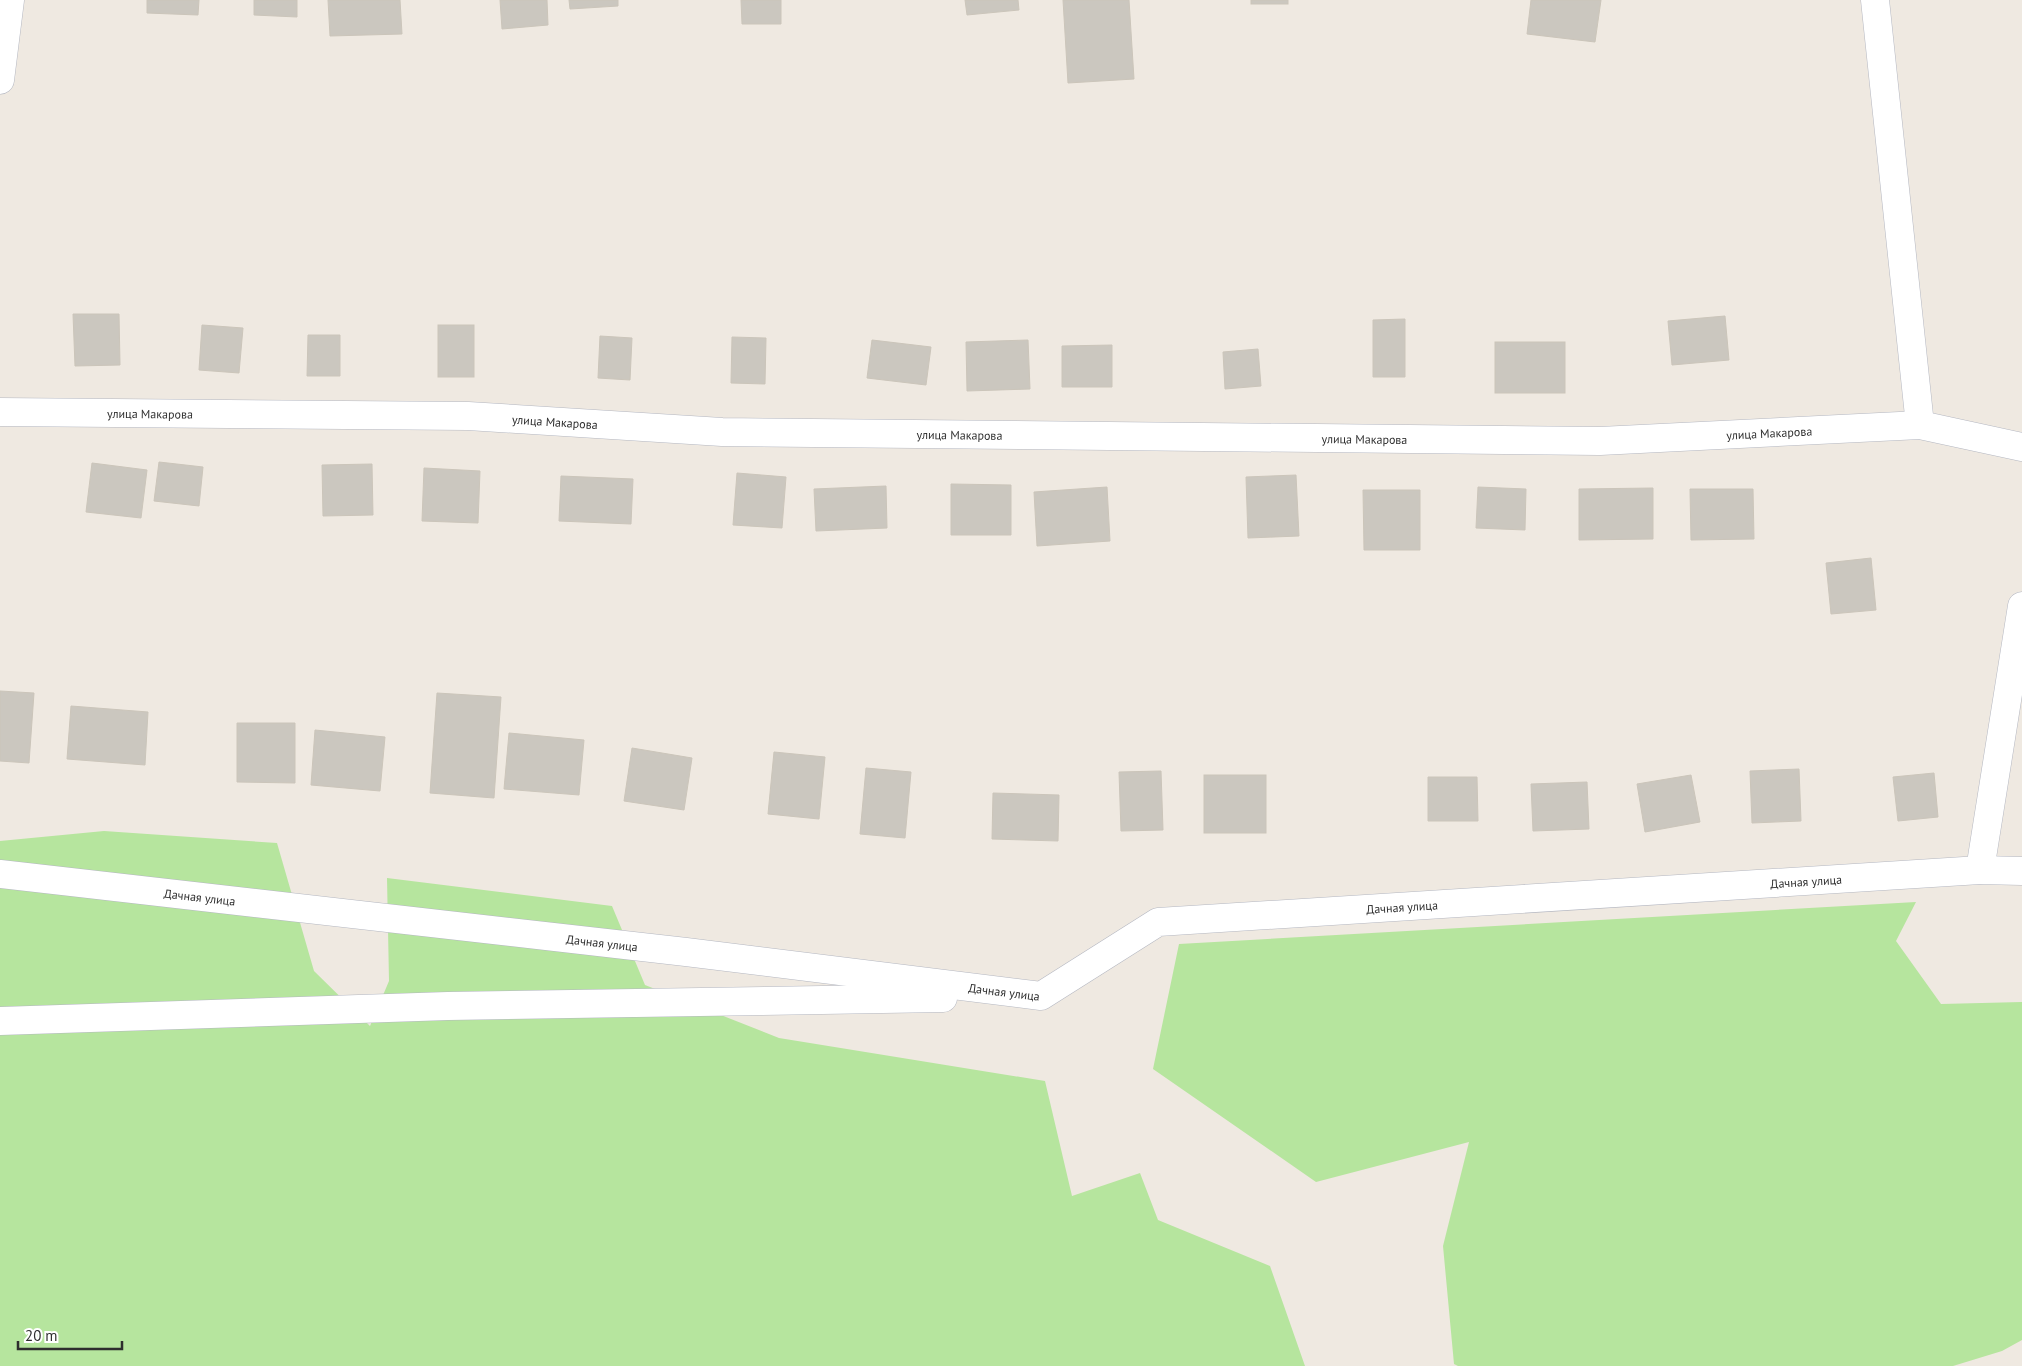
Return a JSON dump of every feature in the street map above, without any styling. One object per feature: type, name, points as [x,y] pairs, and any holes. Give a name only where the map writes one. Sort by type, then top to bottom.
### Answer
[{"type":"street","points":[[0,80],[10,0]]},
{"type":"street","points":[[1875,0],[1920,425]]},
{"type":"street","name":"улица Макарова","points":[[0,412],[468,416],[722,432],[1590,441],[1920,425],[2022,447]]},
{"type":"street","points":[[1980,870],[2022,606]]},
{"type":"street","name":"Дачная улица","points":[[0,874],[686,952],[1041,996],[1158,922],[1980,870],[2022,871]]},
{"type":"street","points":[[0,1021],[448,1006],[1041,996]]},
{"type":"green space","points":[[104,831],[277,843],[314,971],[370,1026],[389,981],[387,878],[612,906],[645,985],[779,1038],[1045,1081],[1072,1196],[1140,1173],[1158,1220],[1270,1266],[1305,1366],[0,1366],[0,841]]},
{"type":"green space","points":[[1916,902],[1896,941],[1941,1004],[2022,1002],[2022,1340],[2002,1351],[1953,1366],[1458,1366],[1454,1364],[1443,1246],[1469,1142],[1316,1182],[1153,1069],[1179,944]]},
{"type":"building","points":[[147,0],[199,0],[198,15],[147,13]]},
{"type":"building","points":[[254,0],[297,0],[297,17],[254,15]]},
{"type":"building","points":[[328,0],[400,0],[402,34],[330,36]]},
{"type":"building","points":[[500,0],[547,0],[548,25],[502,29]]},
{"type":"building","points":[[569,0],[618,0],[618,6],[570,9]]},
{"type":"building","points":[[741,0],[781,0],[781,24],[742,24]]},
{"type":"building","points":[[965,0],[1018,0],[1019,10],[967,15]]},
{"type":"building","points":[[1063,0],[1129,0],[1134,79],[1068,83]]},
{"type":"building","points":[[1251,0],[1288,0],[1288,4],[1251,4]]},
{"type":"building","points":[[1531,0],[1601,0],[1595,42],[1527,34]]},
{"type":"building","points":[[73,314],[119,314],[120,365],[75,366]]},
{"type":"building","points":[[1725,316],[1729,360],[1672,365],[1668,321]]},
{"type":"building","points":[[1405,319],[1405,377],[1373,377],[1373,320]]},
{"type":"building","points":[[202,325],[243,328],[239,373],[199,370]]},
{"type":"building","points":[[438,325],[474,325],[474,377],[438,377]]},
{"type":"building","points":[[308,335],[340,335],[340,376],[307,376]]},
{"type":"building","points":[[600,336],[632,338],[630,380],[598,378]]},
{"type":"building","points":[[732,337],[766,338],[765,384],[731,383]]},
{"type":"building","points":[[872,340],[931,347],[926,385],[867,378]]},
{"type":"building","points":[[1028,340],[1030,389],[967,391],[966,342]]},
{"type":"building","points":[[1495,342],[1565,342],[1565,393],[1495,393]]},
{"type":"building","points":[[1112,345],[1112,387],[1062,387],[1062,346]]},
{"type":"building","points":[[1258,349],[1261,386],[1225,389],[1223,352]]},
{"type":"building","points":[[159,462],[203,467],[199,506],[154,501]]},
{"type":"building","points":[[92,463],[147,470],[141,518],[86,512]]},
{"type":"building","points":[[372,464],[373,515],[323,516],[322,465]]},
{"type":"building","points":[[424,468],[480,471],[478,523],[422,521]]},
{"type":"building","points":[[737,473],[786,477],[782,528],[733,525]]},
{"type":"building","points":[[1296,475],[1299,536],[1248,538],[1246,477]]},
{"type":"building","points":[[561,476],[633,479],[631,524],[559,521]]},
{"type":"building","points":[[951,484],[1011,485],[1011,535],[951,535]]},
{"type":"building","points":[[886,486],[887,528],[816,531],[814,489]]},
{"type":"building","points":[[1107,487],[1110,541],[1037,546],[1034,492]]},
{"type":"building","points":[[1478,487],[1526,489],[1525,530],[1476,528]]},
{"type":"building","points":[[1653,488],[1653,539],[1579,540],[1579,489]]},
{"type":"building","points":[[1690,489],[1753,489],[1754,539],[1691,540]]},
{"type":"building","points":[[1363,490],[1420,490],[1420,550],[1364,550]]},
{"type":"building","points":[[1871,558],[1876,610],[1831,614],[1826,563]]},
{"type":"building","points":[[0,691],[34,693],[29,763],[0,761]]},
{"type":"building","points":[[437,693],[501,697],[494,798],[430,793]]},
{"type":"building","points":[[71,706],[148,712],[145,765],[67,759]]},
{"type":"building","points":[[237,723],[295,723],[295,783],[237,782]]},
{"type":"building","points":[[315,730],[385,737],[380,791],[311,785]]},
{"type":"building","points":[[509,733],[584,740],[579,795],[504,789]]},
{"type":"building","points":[[632,748],[692,758],[684,810],[624,801]]},
{"type":"building","points":[[774,752],[825,757],[819,819],[768,814]]},
{"type":"building","points":[[866,768],[911,772],[905,838],[860,834]]},
{"type":"building","points":[[1799,769],[1801,821],[1752,823],[1750,771]]},
{"type":"building","points":[[1161,771],[1163,830],[1121,831],[1119,772]]},
{"type":"building","points":[[1934,773],[1938,817],[1898,821],[1893,777]]},
{"type":"building","points":[[1204,775],[1266,775],[1266,833],[1204,833]]},
{"type":"building","points":[[1691,775],[1700,822],[1645,832],[1637,784]]},
{"type":"building","points":[[1428,777],[1477,777],[1478,821],[1428,821]]},
{"type":"building","points":[[1587,782],[1589,829],[1533,831],[1531,784]]},
{"type":"building","points":[[993,793],[1059,795],[1058,841],[992,839]]}]
